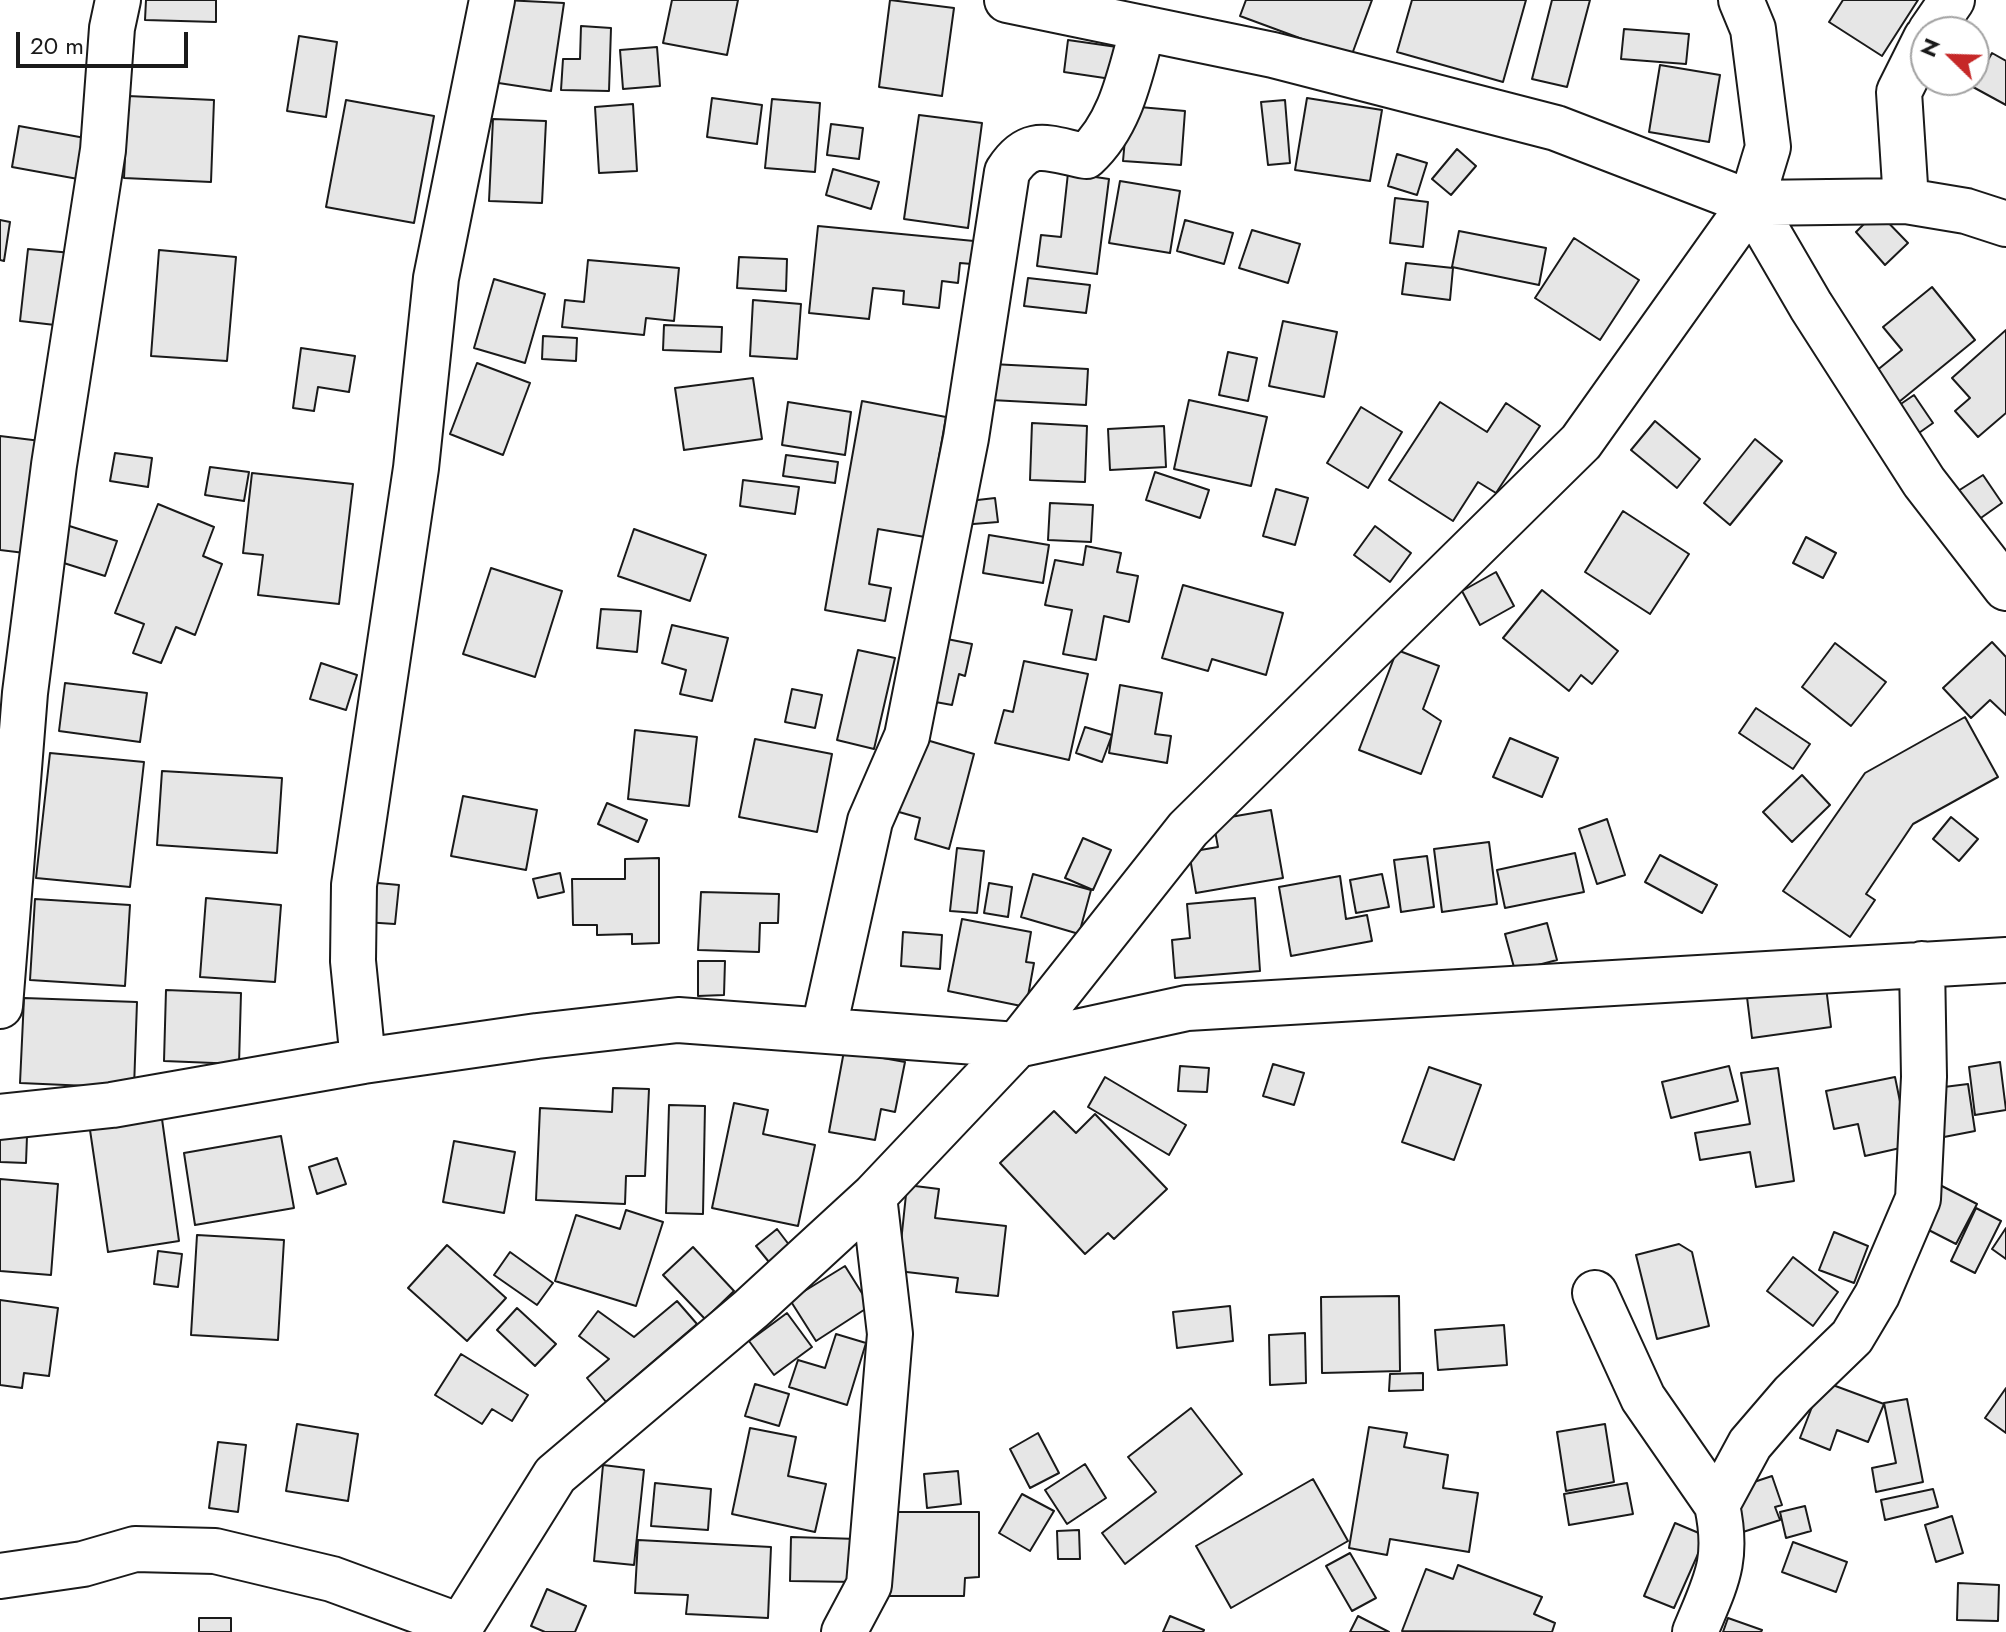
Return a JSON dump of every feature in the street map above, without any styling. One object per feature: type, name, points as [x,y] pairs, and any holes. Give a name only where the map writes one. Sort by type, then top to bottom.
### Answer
[{"type":"street","points":[[0,1006],[25,693],[54,465],[103,150],[112,28],[118,0]]},
{"type":"street","points":[[363,1061],[353,961],[354,885],[416,468],[436,278],[492,0]]},
{"type":"street","points":[[1007,0],[1273,55],[1556,128],[1751,203],[1906,201],[1966,211],[2006,224]]},
{"type":"street","points":[[0,1576],[83,1564],[135,1549],[215,1551],[332,1579],[458,1629],[555,1475],[751,1309],[874,1196],[1017,1045],[1190,827],[1581,442],[1751,203],[1768,147],[1753,29],[1741,0]]},
{"type":"street","points":[[824,1028],[870,821],[907,736],[966,438],[1007,172],[1019,153],[1033,146],[1086,156],[1103,140],[1121,104],[1143,28]]},
{"type":"street","points":[[1906,201],[1899,92],[1910,70]]},
{"type":"street","points":[[1751,203],[1811,306],[1924,482],[2006,588]]},
{"type":"street","points":[[0,1117],[112,1105],[363,1061],[678,1020],[824,1028],[1017,1045],[1187,1008],[2006,960]]},
{"type":"street","points":[[1717,1505],[1750,1444],[1793,1394],[1852,1337],[1877,1295],[1918,1199],[1924,1077],[1922,964]]},
{"type":"street","points":[[844,1632],[869,1585],[890,1334],[874,1196]]},
{"type":"street","points":[[1595,1293],[1643,1398],[1717,1505],[1724,1539],[1720,1571],[1695,1632]]},
{"type":"building","points":[[146,0],[216,0],[216,22],[145,20]]},
{"type":"building","points":[[504,0],[564,3],[551,91],[492,82]]},
{"type":"building","points":[[672,0],[738,0],[727,55],[663,43]]},
{"type":"building","points":[[890,0],[954,8],[942,96],[879,87]]},
{"type":"building","points":[[1246,0],[1372,0],[1351,57],[1240,16]]},
{"type":"building","points":[[1412,0],[1526,0],[1503,82],[1397,52]]},
{"type":"building","points":[[1552,0],[1590,0],[1567,87],[1532,79]]},
{"type":"building","points":[[1843,0],[1918,0],[1882,56],[1829,22]]},
{"type":"building","points":[[581,26],[611,28],[609,91],[561,90],[563,59],[580,59]]},
{"type":"building","points":[[1624,29],[1689,34],[1686,64],[1621,59]]},
{"type":"building","points":[[299,36],[337,42],[326,117],[287,111]]},
{"type":"building","points":[[1068,40],[1124,48],[1118,80],[1064,72]]},
{"type":"building","points":[[657,47],[660,86],[623,89],[620,50]]},
{"type":"building","points":[[1992,53],[2006,61],[2006,105],[1990,96]]},
{"type":"building","points":[[1660,65],[1720,75],[1709,142],[1649,132]]},
{"type":"building","points":[[128,96],[214,100],[211,182],[124,178]]},
{"type":"building","points":[[712,98],[762,105],[757,144],[707,137]]},
{"type":"building","points":[[1307,98],[1382,110],[1370,181],[1295,170]]},
{"type":"building","points":[[772,99],[820,103],[815,172],[765,168]]},
{"type":"building","points":[[346,100],[434,116],[414,223],[326,207]]},
{"type":"building","points":[[1285,100],[1290,163],[1268,165],[1261,102]]},
{"type":"building","points":[[633,104],[637,171],[599,173],[595,107]]},
{"type":"building","points":[[1128,106],[1185,111],[1181,165],[1123,161]]},
{"type":"building","points":[[919,115],[982,123],[968,228],[904,219]]},
{"type":"building","points":[[493,119],[546,121],[542,203],[489,201]]},
{"type":"building","points":[[831,124],[863,128],[859,159],[827,155]]},
{"type":"building","points":[[19,126],[85,138],[78,179],[12,167]]},
{"type":"building","points":[[1457,149],[1476,166],[1451,195],[1432,179]]},
{"type":"building","points":[[1397,154],[1427,163],[1417,195],[1388,186]]},
{"type":"building","points":[[833,169],[879,182],[871,209],[826,195]]},
{"type":"building","points":[[1068,173],[1109,179],[1097,274],[1037,266],[1041,235],[1061,237]]},
{"type":"building","points":[[1120,181],[1180,191],[1170,253],[1109,243]]},
{"type":"building","points":[[1395,198],[1428,202],[1423,247],[1390,243]]},
{"type":"building","points":[[1877,211],[1908,243],[1885,265],[1856,232]]},
{"type":"building","points":[[0,220],[10,222],[4,261],[0,260]]},
{"type":"building","points":[[1185,220],[1233,233],[1224,264],[1177,251]]},
{"type":"building","points":[[818,226],[974,241],[972,264],[960,263],[958,283],[942,281],[939,308],[903,304],[904,291],[873,288],[869,319],[809,313]]},
{"type":"building","points":[[1252,230],[1300,244],[1288,283],[1239,268]]},
{"type":"building","points":[[1459,231],[1546,248],[1539,285],[1452,267]]},
{"type":"building","points":[[1574,238],[1639,280],[1600,340],[1535,298]]},
{"type":"building","points":[[28,249],[72,253],[64,326],[20,321]]},
{"type":"building","points":[[159,250],[236,257],[227,361],[151,356]]},
{"type":"building","points":[[739,257],[787,259],[786,291],[737,288]]},
{"type":"building","points":[[588,260],[679,268],[674,321],[646,318],[644,335],[562,327],[565,300],[584,302]]},
{"type":"building","points":[[1406,263],[1453,268],[1450,300],[1402,294]]},
{"type":"building","points":[[1028,278],[1090,285],[1086,313],[1024,306]]},
{"type":"building","points":[[494,279],[545,294],[525,363],[474,348]]},
{"type":"building","points":[[1932,287],[1975,340],[1894,406],[1870,376],[1902,350],[1883,327]]},
{"type":"building","points":[[753,300],[801,304],[797,359],[750,356]]},
{"type":"building","points":[[1283,321],[1337,332],[1324,397],[1269,386]]},
{"type":"building","points":[[664,325],[722,327],[721,352],[663,350]]},
{"type":"building","points":[[2006,330],[2006,413],[1978,437],[1955,411],[1970,398],[1952,378]]},
{"type":"building","points":[[543,336],[577,338],[576,361],[542,359]]},
{"type":"building","points":[[301,348],[355,356],[349,392],[318,387],[314,411],[293,408]]},
{"type":"building","points":[[1228,352],[1257,358],[1248,401],[1219,395]]},
{"type":"building","points":[[477,363],[530,383],[503,455],[450,434]]},
{"type":"building","points":[[992,364],[1088,369],[1086,405],[991,400]]},
{"type":"building","points":[[753,378],[762,439],[684,450],[675,388]]},
{"type":"building","points":[[1914,395],[1933,423],[1909,440],[1889,412]]},
{"type":"building","points":[[1189,400],[1267,417],[1251,486],[1174,469]]},
{"type":"building","points":[[862,401],[946,417],[925,537],[878,529],[869,584],[891,588],[885,621],[825,610]]},
{"type":"building","points":[[788,402],[851,412],[845,455],[782,445]]},
{"type":"building","points":[[1440,402],[1487,432],[1506,403],[1540,426],[1496,493],[1478,482],[1453,521],[1389,480]]},
{"type":"building","points":[[1361,407],[1402,432],[1368,488],[1327,463]]},
{"type":"building","points":[[1655,421],[1700,459],[1677,488],[1631,450]]},
{"type":"building","points":[[1032,423],[1087,426],[1085,482],[1030,480]]},
{"type":"building","points":[[1164,426],[1166,467],[1110,470],[1108,429]]},
{"type":"building","points":[[0,436],[49,442],[33,554],[0,550]]},
{"type":"building","points":[[1755,439],[1782,461],[1730,525],[1704,503]]},
{"type":"building","points":[[115,453],[152,458],[148,487],[110,481]]},
{"type":"building","points":[[786,455],[838,462],[835,483],[783,476]]},
{"type":"building","points":[[210,467],[249,472],[244,501],[205,495]]},
{"type":"building","points":[[1155,472],[1209,490],[1200,518],[1146,500]]},
{"type":"building","points":[[252,473],[353,484],[339,604],[258,595],[263,555],[243,553]]},
{"type":"building","points":[[1983,475],[2002,503],[1978,520],[1958,491]]},
{"type":"building","points":[[743,480],[799,487],[795,514],[740,506]]},
{"type":"building","points":[[1276,489],[1308,498],[1295,545],[1263,536]]},
{"type":"building","points":[[995,498],[998,522],[961,525],[960,502]]},
{"type":"building","points":[[1050,503],[1093,505],[1091,542],[1048,540]]},
{"type":"building","points":[[158,504],[214,527],[203,556],[222,564],[195,635],[176,627],[161,663],[133,653],[144,624],[115,613]]},
{"type":"building","points":[[1623,511],[1689,554],[1650,614],[1585,572]]},
{"type":"building","points":[[63,524],[117,541],[105,576],[51,559]]},
{"type":"building","points":[[1375,526],[1411,553],[1390,582],[1354,555]]},
{"type":"building","points":[[634,529],[706,555],[690,601],[618,576]]},
{"type":"building","points":[[989,535],[1049,545],[1043,583],[983,573]]},
{"type":"building","points":[[1806,537],[1836,553],[1823,578],[1793,563]]},
{"type":"building","points":[[1086,546],[1121,553],[1117,572],[1138,576],[1129,622],[1104,616],[1096,660],[1063,654],[1072,610],[1045,605],[1055,560],[1083,565]]},
{"type":"building","points":[[491,568],[562,591],[535,677],[463,654]]},
{"type":"building","points":[[1496,572],[1514,606],[1480,625],[1462,591]]},
{"type":"building","points":[[1183,585],[1283,613],[1266,675],[1212,659],[1208,671],[1162,658]]},
{"type":"building","points":[[1542,590],[1618,651],[1592,684],[1581,675],[1569,691],[1503,638]]},
{"type":"building","points":[[601,609],[641,611],[637,652],[597,648]]},
{"type":"building","points":[[672,625],[728,638],[712,701],[680,694],[686,670],[662,663]]},
{"type":"building","points":[[932,636],[972,644],[965,676],[959,674],[952,705],[919,699]]},
{"type":"building","points":[[1992,642],[2006,657],[2006,715],[1990,700],[1971,718],[1943,688]]},
{"type":"building","points":[[1835,643],[1886,682],[1851,726],[1802,687]]},
{"type":"building","points":[[858,650],[895,658],[874,749],[837,740]]},
{"type":"building","points":[[1397,650],[1439,666],[1423,709],[1441,721],[1421,774],[1359,750]]},
{"type":"building","points":[[1024,661],[1088,674],[1069,760],[995,743],[1004,710],[1013,712]]},
{"type":"building","points":[[321,663],[357,675],[346,710],[310,699]]},
{"type":"building","points":[[65,683],[147,693],[140,742],[59,731]]},
{"type":"building","points":[[1120,685],[1162,693],[1155,734],[1171,736],[1167,763],[1109,753]]},
{"type":"building","points":[[792,689],[822,695],[815,728],[785,722]]},
{"type":"building","points":[[1756,708],[1810,744],[1793,769],[1739,733]]},
{"type":"building","points":[[1965,717],[1998,777],[1913,824],[1866,894],[1875,900],[1850,937],[1783,891],[1865,773]]},
{"type":"building","points":[[1085,727],[1112,735],[1102,762],[1076,753]]},
{"type":"building","points":[[635,730],[697,737],[689,806],[628,799]]},
{"type":"building","points":[[913,736],[974,754],[949,849],[915,839],[920,818],[892,810]]},
{"type":"building","points":[[1510,738],[1558,758],[1542,797],[1493,777]]},
{"type":"building","points":[[755,739],[832,754],[817,832],[739,817]]},
{"type":"building","points":[[50,753],[144,762],[130,887],[36,878]]},
{"type":"building","points":[[162,771],[282,778],[277,853],[157,845]]},
{"type":"building","points":[[1802,775],[1830,805],[1792,842],[1763,812]]},
{"type":"building","points":[[463,796],[537,810],[526,870],[451,856]]},
{"type":"building","points":[[607,803],[647,820],[638,842],[598,824]]},
{"type":"building","points":[[1271,810],[1283,878],[1196,893],[1189,852],[1218,847],[1213,820]]},
{"type":"building","points":[[1951,817],[1978,839],[1959,861],[1933,839]]},
{"type":"building","points":[[1607,819],[1625,875],[1597,884],[1579,829]]},
{"type":"building","points":[[1083,838],[1111,850],[1093,890],[1065,878]]},
{"type":"building","points":[[1489,842],[1497,904],[1442,912],[1434,849]]},
{"type":"building","points":[[957,848],[984,851],[977,913],[950,911]]},
{"type":"building","points":[[1575,853],[1584,892],[1505,908],[1497,870]]},
{"type":"building","points":[[1660,855],[1717,885],[1702,913],[1645,882]]},
{"type":"building","points":[[1427,856],[1434,907],[1401,912],[1394,860]]},
{"type":"building","points":[[659,858],[659,943],[632,944],[632,934],[597,935],[597,925],[573,925],[572,879],[625,879],[625,859]]},
{"type":"building","points":[[560,873],[564,892],[538,898],[533,879]]},
{"type":"building","points":[[1033,874],[1091,890],[1079,934],[1021,917]]},
{"type":"building","points":[[1382,874],[1389,907],[1356,913],[1350,880]]},
{"type":"building","points":[[1340,876],[1346,919],[1367,915],[1372,941],[1291,956],[1279,887]]},
{"type":"building","points":[[367,882],[399,885],[395,924],[364,922]]},
{"type":"building","points":[[989,883],[1012,887],[1008,917],[984,913]]},
{"type":"building","points":[[701,892],[779,894],[778,923],[760,923],[759,952],[698,950]]},
{"type":"building","points":[[206,898],[281,905],[275,982],[200,977]]},
{"type":"building","points":[[1255,898],[1260,971],[1175,978],[1172,940],[1190,938],[1187,904]]},
{"type":"building","points":[[35,899],[130,905],[125,986],[30,980]]},
{"type":"building","points":[[962,919],[1031,932],[1026,962],[1034,963],[1026,1007],[948,991]]},
{"type":"building","points":[[1547,923],[1557,960],[1515,971],[1505,934]]},
{"type":"building","points":[[903,932],[942,935],[940,969],[901,966]]},
{"type":"building","points":[[698,961],[725,961],[724,995],[698,996]]},
{"type":"building","points":[[1825,979],[1831,1027],[1752,1038],[1746,989]]},
{"type":"building","points":[[166,990],[241,993],[239,1064],[164,1061]]},
{"type":"building","points":[[24,998],[137,1002],[134,1088],[20,1083]]},
{"type":"building","points":[[844,1051],[905,1062],[895,1112],[881,1109],[875,1140],[829,1132]]},
{"type":"building","points":[[2000,1062],[2006,1110],[1975,1115],[1969,1067]]},
{"type":"building","points":[[1273,1064],[1304,1073],[1294,1105],[1263,1096]]},
{"type":"building","points":[[1180,1066],[1209,1068],[1207,1092],[1178,1091]]},
{"type":"building","points":[[1729,1066],[1738,1101],[1671,1118],[1662,1082]]},
{"type":"building","points":[[1429,1067],[1481,1085],[1454,1160],[1402,1142]]},
{"type":"building","points":[[1778,1068],[1794,1181],[1756,1187],[1750,1152],[1700,1160],[1695,1133],[1750,1124],[1741,1073]]},
{"type":"building","points":[[1105,1077],[1186,1125],[1169,1155],[1088,1107]]},
{"type":"building","points":[[1895,1077],[1909,1146],[1865,1156],[1858,1124],[1834,1129],[1826,1091]]},
{"type":"building","points":[[1968,1084],[1975,1131],[1944,1137],[1936,1088]]},
{"type":"building","points":[[613,1088],[649,1089],[645,1176],[626,1176],[625,1204],[536,1200],[540,1108],[612,1112]]},
{"type":"building","points":[[734,1103],[768,1110],[763,1134],[815,1145],[798,1226],[712,1208]]},
{"type":"building","points":[[669,1105],[705,1106],[703,1214],[666,1213]]},
{"type":"building","points":[[1054,1111],[1076,1133],[1095,1114],[1167,1189],[1114,1239],[1108,1233],[1085,1254],[1000,1163]]},
{"type":"building","points":[[162,1119],[179,1241],[108,1252],[90,1130]]},
{"type":"building","points":[[0,1135],[27,1136],[26,1163],[0,1162]]},
{"type":"building","points":[[281,1136],[294,1208],[195,1225],[184,1153]]},
{"type":"building","points":[[454,1141],[515,1152],[504,1213],[443,1202]]},
{"type":"building","points":[[337,1158],[346,1184],[317,1194],[309,1167]]},
{"type":"building","points":[[0,1179],[58,1184],[51,1275],[0,1271]]},
{"type":"building","points":[[1936,1183],[1977,1204],[1956,1244],[1915,1223]]},
{"type":"building","points":[[907,1185],[939,1189],[935,1218],[1006,1226],[998,1296],[956,1292],[958,1278],[898,1271]]},
{"type":"building","points":[[1976,1208],[2001,1221],[1975,1273],[1951,1261]]},
{"type":"building","points":[[626,1210],[663,1222],[636,1306],[555,1281],[576,1215],[620,1229]]},
{"type":"building","points":[[2006,1228],[2006,1259],[1992,1249]]},
{"type":"building","points":[[777,1229],[793,1250],[773,1267],[756,1246]]},
{"type":"building","points":[[1834,1232],[1868,1246],[1854,1283],[1819,1270]]},
{"type":"building","points":[[197,1235],[284,1240],[278,1340],[191,1335]]},
{"type":"building","points":[[1679,1244],[1692,1252],[1709,1326],[1657,1339],[1636,1255]]},
{"type":"building","points":[[447,1245],[506,1298],[467,1341],[408,1288]]},
{"type":"building","points":[[693,1247],[734,1291],[705,1319],[663,1275]]},
{"type":"building","points":[[158,1251],[182,1254],[178,1287],[154,1284]]},
{"type":"building","points":[[510,1252],[553,1283],[537,1305],[494,1275]]},
{"type":"building","points":[[1793,1257],[1838,1292],[1813,1326],[1767,1291]]},
{"type":"building","points":[[845,1266],[870,1306],[816,1341],[790,1300]]},
{"type":"building","points":[[1399,1296],[1400,1371],[1322,1373],[1321,1297]]},
{"type":"building","points":[[0,1300],[58,1308],[49,1376],[24,1373],[22,1388],[0,1385]]},
{"type":"building","points":[[677,1301],[697,1324],[606,1402],[587,1378],[609,1359],[579,1336],[598,1311],[634,1337]]},
{"type":"building","points":[[1230,1306],[1233,1341],[1177,1348],[1173,1312]]},
{"type":"building","points":[[517,1308],[556,1344],[535,1366],[497,1330]]},
{"type":"building","points":[[787,1313],[812,1347],[774,1375],[749,1341]]},
{"type":"building","points":[[1504,1325],[1507,1365],[1438,1370],[1435,1330]]},
{"type":"building","points":[[1305,1333],[1306,1383],[1270,1385],[1269,1335]]},
{"type":"building","points":[[836,1334],[866,1343],[847,1405],[789,1387],[798,1360],[825,1368]]},
{"type":"building","points":[[461,1354],[528,1395],[512,1421],[492,1409],[482,1424],[435,1395]]},
{"type":"building","points":[[1423,1373],[1423,1390],[1389,1391],[1390,1374]]},
{"type":"building","points":[[1822,1381],[1884,1404],[1868,1442],[1837,1430],[1830,1450],[1800,1438]]},
{"type":"building","points":[[755,1384],[789,1394],[779,1426],[745,1416]]},
{"type":"building","points":[[2006,1388],[2006,1433],[1985,1418]]},
{"type":"building","points":[[1907,1399],[1923,1482],[1876,1492],[1872,1468],[1896,1463],[1884,1403]]},
{"type":"building","points":[[1191,1408],[1242,1474],[1125,1564],[1102,1533],[1156,1492],[1128,1457]]},
{"type":"building","points":[[297,1424],[358,1434],[348,1501],[286,1491]]},
{"type":"building","points":[[1605,1424],[1614,1482],[1566,1491],[1557,1432]]},
{"type":"building","points":[[1369,1427],[1407,1433],[1404,1447],[1448,1455],[1443,1488],[1478,1493],[1469,1552],[1390,1539],[1387,1555],[1349,1548]]},
{"type":"building","points":[[750,1428],[796,1437],[788,1476],[826,1484],[815,1532],[732,1514]]},
{"type":"building","points":[[1038,1433],[1059,1473],[1030,1488],[1010,1449]]},
{"type":"building","points":[[218,1442],[246,1445],[238,1512],[209,1508]]},
{"type":"building","points":[[1085,1464],[1106,1498],[1067,1524],[1045,1490]]},
{"type":"building","points":[[603,1465],[644,1470],[634,1565],[594,1561]]},
{"type":"building","points":[[958,1471],[961,1504],[927,1508],[924,1474]]},
{"type":"building","points":[[1772,1476],[1782,1505],[1775,1507],[1780,1520],[1743,1532],[1730,1490]]},
{"type":"building","points":[[1313,1479],[1348,1541],[1231,1608],[1196,1546]]},
{"type":"building","points":[[655,1483],[711,1489],[708,1530],[651,1526]]},
{"type":"building","points":[[1627,1483],[1633,1514],[1569,1525],[1564,1494]]},
{"type":"building","points":[[1933,1489],[1938,1507],[1885,1520],[1881,1500]]},
{"type":"building","points":[[1022,1494],[1054,1511],[1030,1551],[999,1533]]},
{"type":"building","points":[[1805,1506],[1811,1531],[1786,1538],[1780,1512]]},
{"type":"building","points":[[881,1512],[979,1512],[979,1577],[965,1578],[964,1596],[880,1596]]},
{"type":"building","points":[[1952,1516],[1963,1553],[1936,1562],[1925,1525]]},
{"type":"building","points":[[1675,1523],[1706,1536],[1674,1608],[1644,1596]]},
{"type":"building","points":[[1079,1530],[1080,1559],[1058,1559],[1057,1531]]},
{"type":"building","points":[[791,1537],[858,1539],[856,1582],[790,1581]]},
{"type":"building","points":[[638,1540],[771,1547],[768,1618],[686,1614],[688,1595],[635,1593]]},
{"type":"building","points":[[1793,1542],[1847,1562],[1836,1592],[1782,1572]]},
{"type":"building","points":[[1350,1553],[1376,1598],[1352,1611],[1326,1566]]},
{"type":"building","points":[[1458,1565],[1542,1597],[1534,1614],[1555,1623],[1552,1632],[1402,1631],[1426,1569],[1453,1579]]},
{"type":"building","points":[[1958,1583],[1999,1585],[1998,1621],[1957,1620]]},
{"type":"building","points":[[547,1589],[586,1606],[575,1632],[545,1632],[531,1626]]},
{"type":"building","points":[[1170,1616],[1204,1630],[1163,1632]]},
{"type":"building","points":[[1358,1616],[1389,1632],[1350,1632]]},
{"type":"building","points":[[199,1618],[231,1618],[231,1632],[199,1632]]},
{"type":"building","points":[[1728,1618],[1762,1630],[1723,1632]]}]
